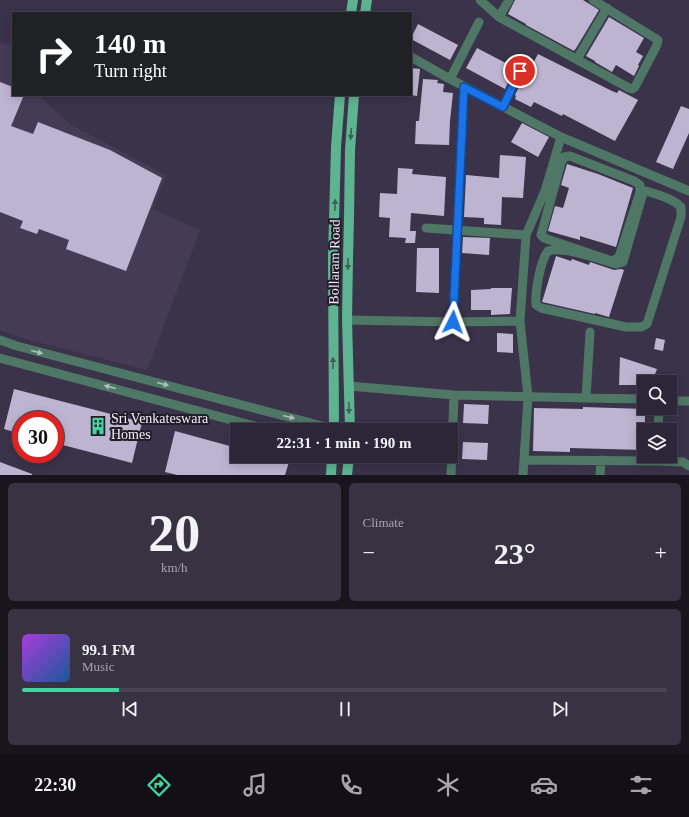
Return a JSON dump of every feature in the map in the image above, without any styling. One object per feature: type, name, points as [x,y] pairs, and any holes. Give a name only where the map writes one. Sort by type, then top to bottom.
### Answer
[{"type":"main road","points":[[351,12],[353,0]]},
{"type":"main road","points":[[365,12],[367,0]]},
{"type":"main road","name":"Bollaram Road","points":[[334,423],[333,258],[336,148],[340,96]]},
{"type":"main road","name":"Bollaram Road","points":[[350,423],[347,320],[350,150],[354,96]]},
{"type":"main road","points":[[331,475],[332,463]]},
{"type":"main road","points":[[347,475],[348,463]]},
{"type":"street","points":[[480,0],[499,17],[632,89],[635,87],[657,45],[658,40],[593,0]]},
{"type":"street","points":[[499,17],[509,0]]},
{"type":"street","points":[[577,60],[607,8]]},
{"type":"street","points":[[450,79],[479,22]]},
{"type":"street","points":[[412,58],[464,87],[561,137],[689,191]]},
{"type":"street","points":[[503,107],[526,59]]},
{"type":"street","points":[[453,322],[464,87]]},
{"type":"street","points":[[522,475],[528,397],[520,321],[526,235],[549,192],[564,157],[570,156],[634,182],[640,186],[640,192],[620,254],[618,258],[612,261],[544,238],[541,235],[549,192],[561,137]]},
{"type":"street","points":[[521,304],[536,305],[541,308],[626,327],[641,327],[647,324],[681,217],[681,207],[671,200],[646,191],[643,193],[622,262],[616,264],[568,250],[548,250],[545,254],[539,273],[535,298],[536,305]]},
{"type":"street","points":[[549,192],[563,196]]},
{"type":"street","points":[[426,228],[526,235]]},
{"type":"street","points":[[524,270],[539,273]]},
{"type":"street","points":[[347,320],[453,322],[520,321]]},
{"type":"street","points":[[586,398],[590,332]]},
{"type":"street","points":[[0,340],[17,346],[311,423]]},
{"type":"street","points":[[0,358],[243,423]]},
{"type":"street","points":[[349,386],[454,395],[637,398]]},
{"type":"street","points":[[451,475],[454,395]]},
{"type":"street","points":[[677,401],[689,401]]},
{"type":"street","points":[[524,460],[637,459]]},
{"type":"street","points":[[600,475],[601,460]]},
{"type":"street","points":[[677,461],[683,462],[689,466]]},
{"type":"shaded area","points":[[0,43],[12,44],[12,96],[39,96],[71,125],[166,175],[153,209],[200,230],[147,370],[22,338],[0,330]]},
{"type":"building","points":[[515,0],[583,0],[599,10],[574,51],[508,14]]},
{"type":"building","points":[[609,17],[644,38],[636,52],[643,56],[634,76],[616,65],[612,72],[586,56]]},
{"type":"building","points":[[418,24],[458,45],[450,60],[412,40],[412,36]]},
{"type":"building","points":[[477,48],[515,68],[505,89],[466,68]]},
{"type":"building","points":[[538,54],[612,91],[617,93],[619,90],[638,100],[615,141],[563,114],[562,116],[534,102],[531,107],[515,99],[515,95],[525,74],[527,75]]},
{"type":"building","points":[[412,68],[420,69],[417,96],[412,95]]},
{"type":"building","points":[[423,79],[438,80],[437,83],[444,84],[443,92],[453,93],[449,145],[415,144],[416,121],[419,121]]},
{"type":"building","points":[[0,82],[12,87],[12,96],[24,96],[11,126],[33,134],[38,122],[110,150],[162,178],[126,271],[66,249],[69,240],[39,229],[37,234],[20,228],[23,221],[0,212]]},
{"type":"building","points":[[681,106],[689,109],[689,133],[673,169],[656,162]]},
{"type":"building","points":[[522,123],[549,137],[538,157],[511,142]]},
{"type":"building","points":[[500,155],[526,157],[523,198],[502,197],[501,225],[484,224],[484,218],[464,217],[466,175],[499,178]]},
{"type":"building","points":[[567,164],[633,188],[616,247],[580,236],[580,240],[548,231],[555,206],[563,208],[569,188],[561,185]]},
{"type":"building","points":[[398,168],[413,169],[412,174],[446,177],[444,216],[411,213],[410,231],[416,231],[415,243],[405,243],[406,238],[389,237],[390,218],[379,217],[380,193],[397,194]]},
{"type":"building","points":[[463,237],[490,238],[489,255],[462,253]]},
{"type":"building","points":[[417,248],[439,248],[439,293],[416,292]]},
{"type":"building","points":[[556,256],[571,261],[572,259],[589,265],[590,262],[614,270],[624,270],[609,317],[542,302]]},
{"type":"building","points":[[512,288],[510,314],[491,315],[491,310],[471,310],[471,290]]},
{"type":"building","points":[[497,333],[513,334],[513,353],[497,352]]},
{"type":"building","points":[[656,338],[665,340],[663,351],[654,349]]},
{"type":"building","points":[[620,357],[657,369],[655,375],[637,375],[637,385],[619,385]]},
{"type":"building","name":"Sri Venkateswara Homes","points":[[14,389],[142,422],[132,463],[64,445],[64,411],[12,411],[12,431],[4,429]]},
{"type":"building","points":[[464,404],[489,405],[488,424],[463,423]]},
{"type":"building","points":[[583,407],[637,409],[637,415],[645,415],[645,423],[637,423],[637,450],[570,448],[570,452],[533,451],[534,408],[583,409]]},
{"type":"building","points":[[175,431],[230,446],[230,463],[289,463],[285,475],[177,475],[165,472]]},
{"type":"building","points":[[463,442],[488,443],[487,460],[462,459]]},
{"type":"building","points":[[0,462],[32,474],[32,475],[0,475]]},
{"type":"place","name":"Sri Venkateswara Homes","points":[[98,426]]},
{"type":"route","points":[[453,322],[464,87],[503,107],[520,71]]}]
